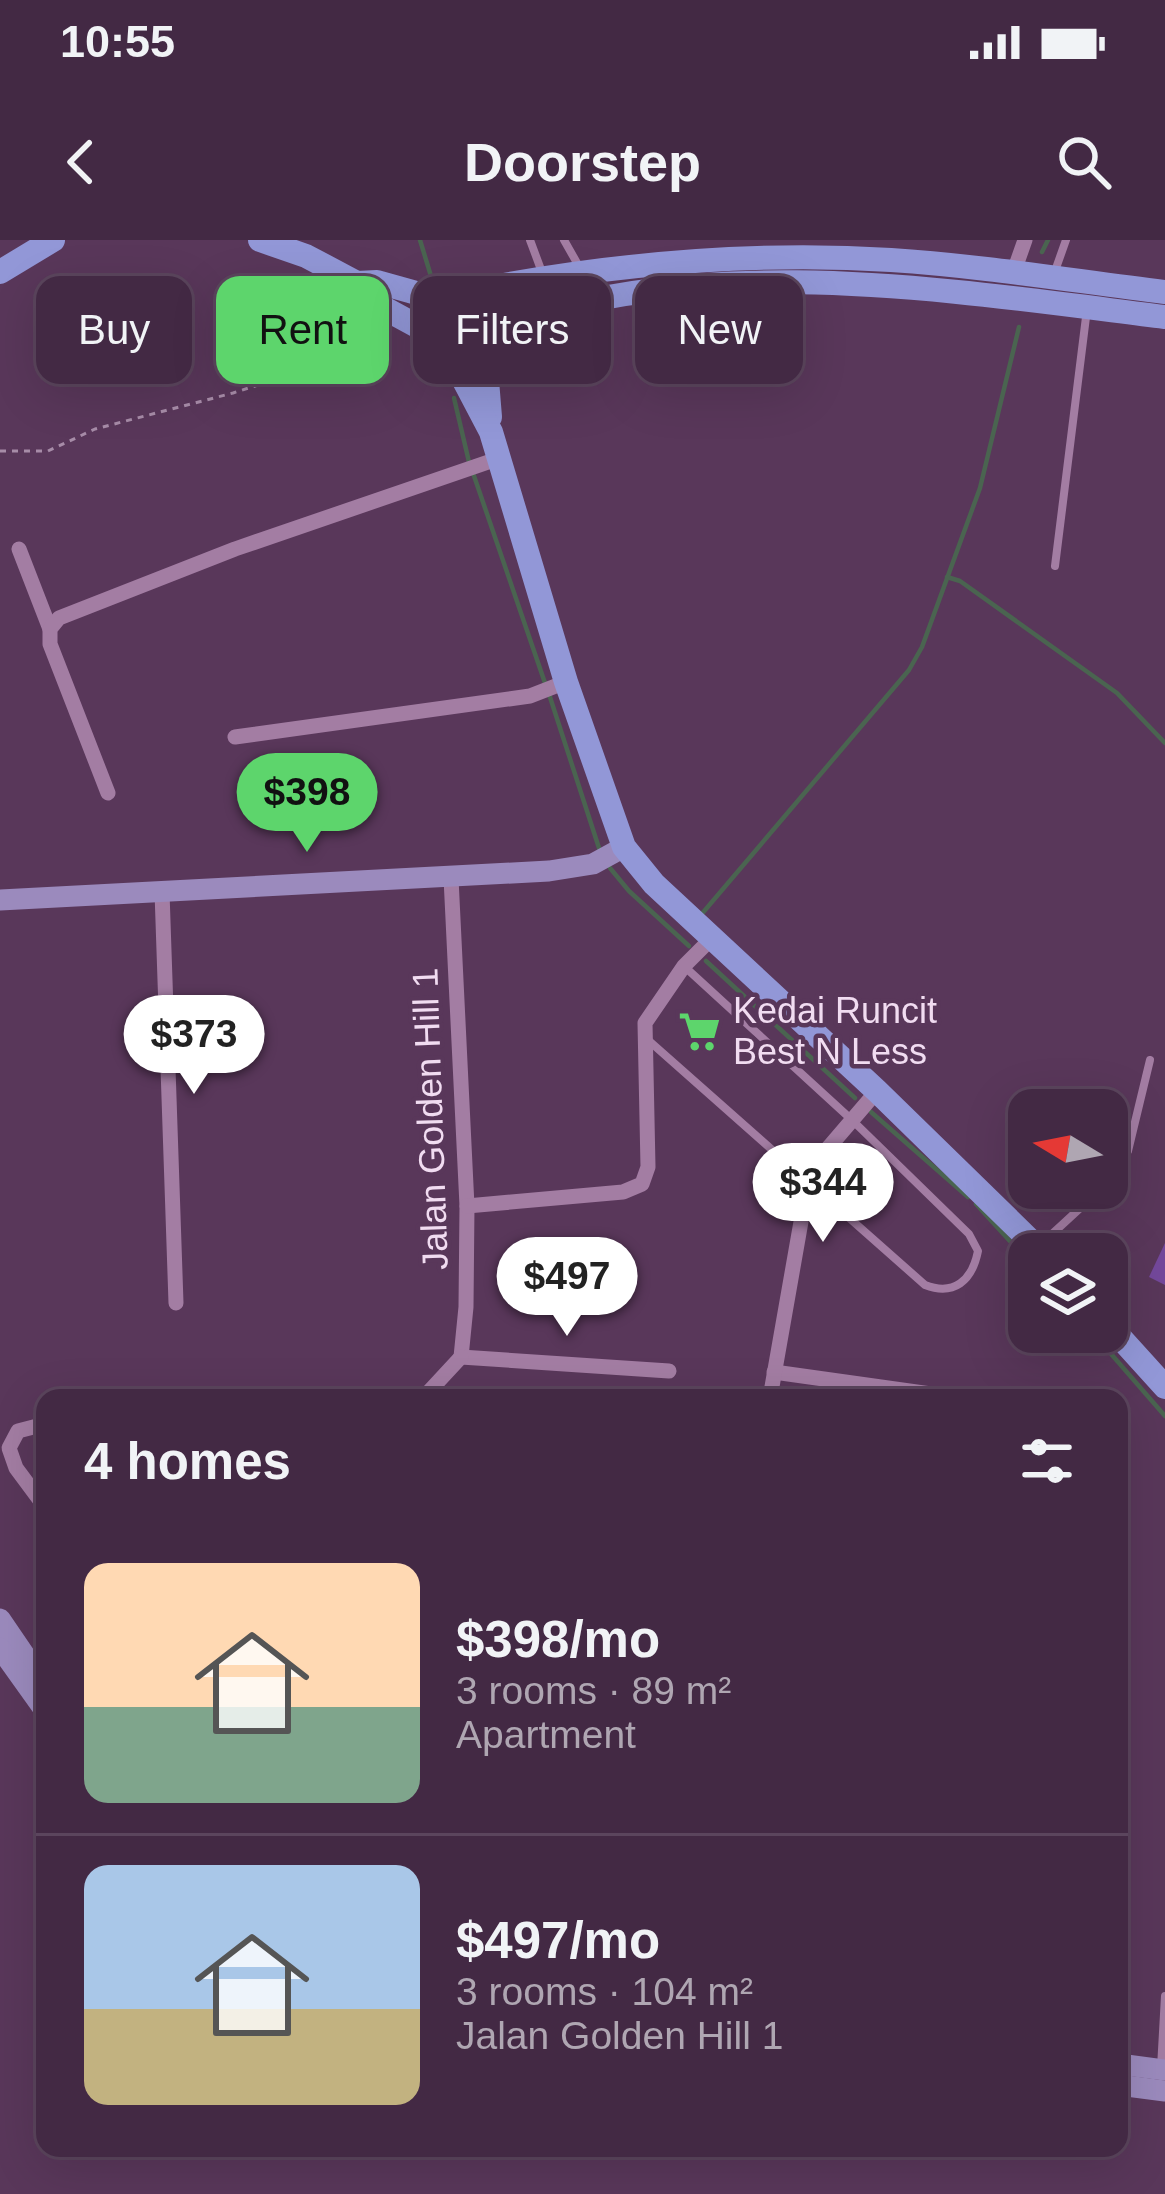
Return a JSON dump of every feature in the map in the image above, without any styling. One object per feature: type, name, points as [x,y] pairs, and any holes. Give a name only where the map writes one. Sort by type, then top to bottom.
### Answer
[{"type":"main road","points":[[0,272],[53,240]]},
{"type":"main road","points":[[260,240],[344,276]]},
{"type":"main road","points":[[554,276],[696,251],[873,259],[1165,292]]},
{"type":"main road","points":[[611,299],[758,281],[927,288],[1165,316]]},
{"type":"main road","points":[[466,384],[491,432]]},
{"type":"main road","points":[[487,384],[491,432],[483,463],[559,684],[625,847],[654,884],[1023,1233]]},
{"type":"main road","points":[[1128,1346],[1165,1387]]},
{"type":"street","points":[[1013,274],[1025,240]]},
{"type":"street","points":[[50,629],[68,614],[214,557],[483,463]]},
{"type":"street","points":[[19,549],[108,793]]},
{"type":"street","points":[[235,736],[530,696],[559,684]]},
{"type":"street","points":[[0,900],[451,878],[578,867],[625,847]]},
{"type":"street","name":"Jalan Golden Hill 1","points":[[451,878],[467,1206],[461,1357]]},
{"type":"street","points":[[162,892],[176,1303]]},
{"type":"street","points":[[467,1206],[623,1192],[642,1184],[648,1167],[643,1034],[649,1012],[712,938]]},
{"type":"street","points":[[772,1389],[808,1182],[817,1161],[877,1091]]},
{"type":"street","points":[[431,1389],[461,1357],[669,1371]]},
{"type":"street","points":[[775,1372],[895,1389]]},
{"type":"street","points":[[36,1427],[18,1432],[9,1448],[16,1468],[36,1496]]},
{"type":"street","points":[[0,1619],[36,1672]]},
{"type":"street","points":[[0,1648],[36,1698]]},
{"type":"street","points":[[1128,2067],[1164,2077]]},
{"type":"street","points":[[1128,2083],[1164,2077]]},
{"type":"lane","points":[[530,240],[544,276]]},
{"type":"lane","points":[[564,240],[582,273]]},
{"type":"lane","points":[[1052,278],[1066,240]]},
{"type":"lane","points":[[1054,566],[1087,307]]},
{"type":"lane","points":[[643,1034],[925,1285],[955,1289],[970,1274],[976,1262],[976,1243],[852,1120],[684,966]]},
{"type":"lane","points":[[1128,1151],[1150,1060]]},
{"type":"lane","points":[[1058,1233],[1081,1209]]},
{"type":"lane","points":[[1164,2077],[1165,1996]]},
{"type":"path","points":[[0,451],[48,452],[95,429],[261,384]]},
{"type":"building","points":[[1165,1243],[1165,1285],[1149,1277]]},
{"type":"waterway","points":[[420,240],[431,276]]},
{"type":"waterway","points":[[1042,252],[1048,240]]},
{"type":"waterway","points":[[700,916],[909,670],[922,647],[980,488],[1019,327]]},
{"type":"waterway","points":[[454,398],[469,462]]},
{"type":"waterway","points":[[473,473],[545,683]]},
{"type":"waterway","points":[[947,577],[960,581],[1117,693],[1165,743]]},
{"type":"waterway","points":[[549,694],[599,848]]},
{"type":"waterway","points":[[610,868],[689,946]]},
{"type":"waterway","points":[[706,961],[855,1098]]},
{"type":"waterway","points":[[871,1112],[968,1197]]},
{"type":"waterway","points":[[976,1204],[1008,1239]]},
{"type":"waterway","points":[[1110,1353],[1165,1416]]},
{"type":"place","name":"Kedai Runcit Best N Less","points":[[699,1031]]}]
